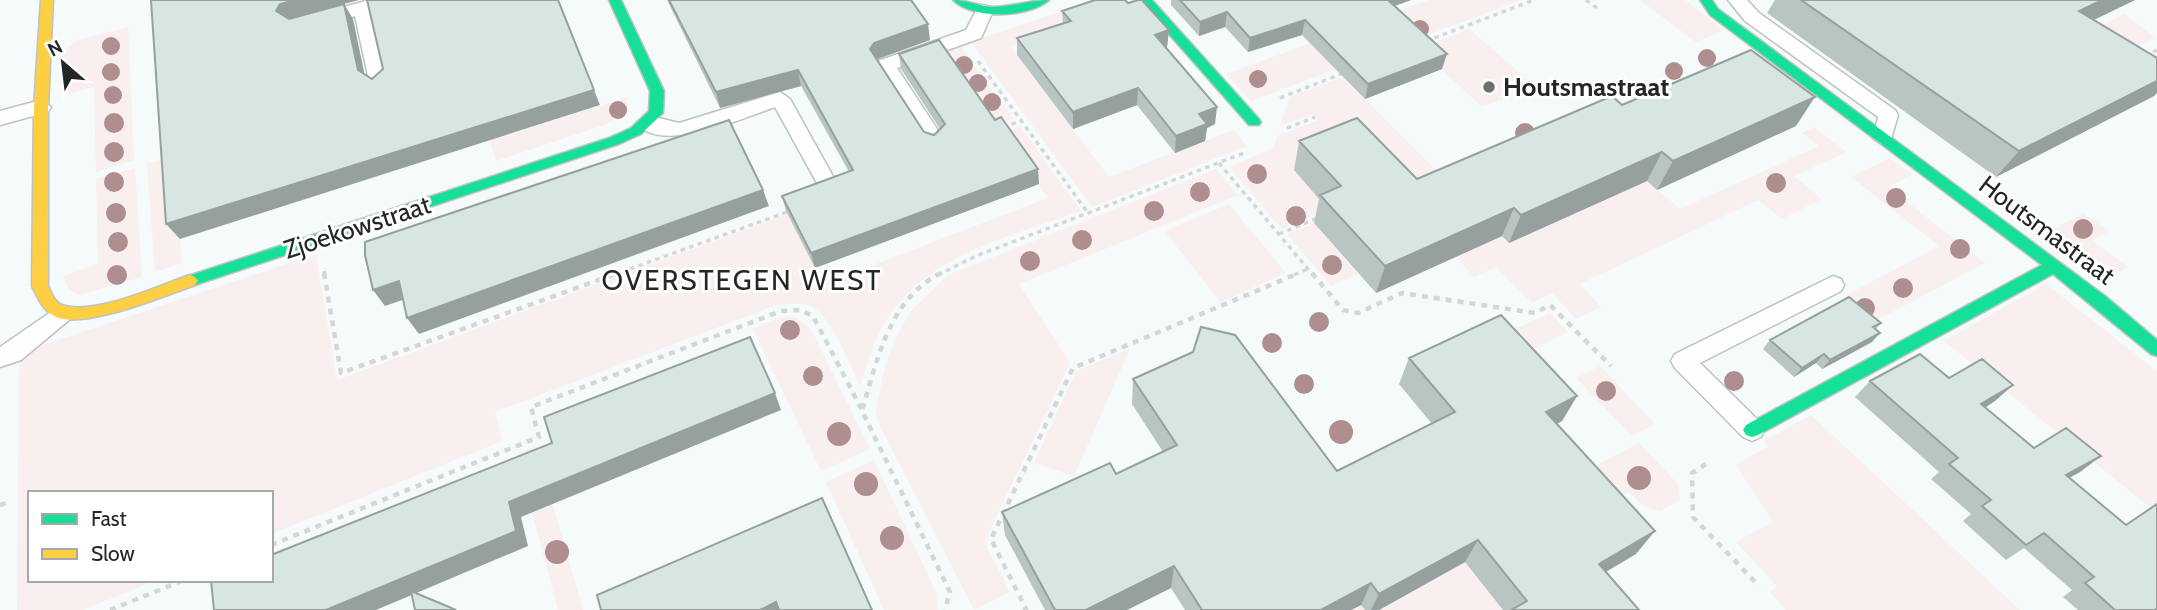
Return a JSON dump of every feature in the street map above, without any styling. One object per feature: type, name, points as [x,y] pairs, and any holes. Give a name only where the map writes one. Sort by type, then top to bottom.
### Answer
[{"type":"street","points":[[47,0],[41,107],[40,286],[43,299],[61,314]]},
{"type":"street","points":[[614,0],[657,91],[656,113],[647,122]]},
{"type":"street","points":[[959,0],[984,11],[1013,10],[1043,0]]},
{"type":"street","points":[[1145,0],[1254,122]]},
{"type":"street","name":"Houtsmastraat","points":[[1706,0],[1714,12],[2054,266],[2157,349]]},
{"type":"street","name":"Zjoekowstraat","points":[[61,314],[75,316],[96,312],[319,239],[614,141],[647,122]]},
{"type":"street","points":[[1752,430],[2054,266]]},
{"type":"lane","points":[[298,26],[390,0]]},
{"type":"lane","points":[[1737,0],[1752,17],[1888,116],[1883,138]]},
{"type":"lane","points":[[362,8],[380,85]]},
{"type":"lane","points":[[935,141],[885,65],[962,39],[980,27],[984,11]]},
{"type":"lane","points":[[647,122],[667,130],[679,130],[780,99],[825,180]]},
{"type":"lane","points":[[0,118],[41,107]]},
{"type":"lane","points":[[1752,430],[1683,362],[1833,285]]},
{"type":"lane","points":[[0,357],[13,353],[61,314]]},
{"type":"path","points":[[1420,44],[1534,0]]},
{"type":"path","points":[[1586,0],[1597,8]]},
{"type":"path","points":[[962,39],[1088,213]]},
{"type":"path","points":[[2148,65],[2138,60],[2157,50]]},
{"type":"path","points":[[1277,108],[1281,97],[1357,68]]},
{"type":"path","points":[[1276,132],[1315,117]]},
{"type":"path","points":[[999,129],[1021,121]]},
{"type":"path","points":[[862,411],[885,333],[907,301],[933,277],[976,256],[1253,150]]},
{"type":"path","points":[[1219,163],[1343,310],[1358,313],[1402,293],[1535,313],[1550,305],[1611,366]]},
{"type":"path","points":[[319,239],[341,373],[788,212],[793,203]]},
{"type":"path","points":[[1279,234],[1321,216]]},
{"type":"path","points":[[1023,610],[1026,608],[991,539],[1073,368],[1308,269]]},
{"type":"path","points":[[273,544],[539,437],[531,407],[781,311],[800,310],[813,316],[950,592],[945,610]]},
{"type":"path","points":[[1706,464],[1692,473],[1693,517],[1759,586]]},
{"type":"path","points":[[0,505],[9,502]]},
{"type":"path","points":[[110,610],[179,582]]},
{"type":"shaded area","points":[[1095,0],[1118,9],[1010,46],[1109,177],[1234,130],[1247,146],[1092,207],[971,42]]},
{"type":"shaded area","points":[[1429,0],[1521,0],[1251,101],[1226,74]]},
{"type":"shaded area","points":[[1640,0],[1685,0],[1724,30],[1696,42]]},
{"type":"shaded area","points":[[2125,14],[2155,38],[2125,53],[2093,29]]},
{"type":"shaded area","points":[[128,27],[134,160],[96,172],[94,87],[63,95],[63,52],[77,40]]},
{"type":"shaded area","points":[[1469,29],[1535,86],[1482,107],[1422,51],[1346,80],[1486,220],[1647,181],[1680,209],[1819,146],[1802,133],[1814,127],[1847,152],[1794,176],[1822,199],[1782,219],[1758,200],[1580,284],[1601,307],[1576,319],[1552,293],[1532,303],[1496,267],[1474,277],[1442,240],[1328,209],[1282,229],[1229,167],[1274,148],[1277,136],[1318,120],[1313,114],[1280,126],[1290,97]]},
{"type":"shaded area","points":[[961,47],[1014,119],[991,127],[939,53]]},
{"type":"shaded area","points":[[628,97],[626,110],[607,124],[496,161],[490,140]]},
{"type":"shaded area","points":[[1020,126],[1081,211],[970,251],[921,281],[900,301],[883,326],[860,386],[839,342],[819,312],[803,304],[783,304],[495,412],[502,441],[273,533],[273,491],[28,491],[28,582],[152,582],[83,610],[17,610],[19,361],[31,349],[316,254],[337,380],[788,214],[824,284],[1048,198],[1002,133]]},
{"type":"shaded area","points":[[173,157],[182,263],[155,272],[147,164]]},
{"type":"shaded area","points":[[1890,158],[1912,175],[1888,187],[1985,263],[1875,321],[1845,296],[1939,246],[1851,177]]},
{"type":"shaded area","points":[[135,168],[142,277],[79,295],[69,290],[63,276],[98,264],[96,179]]},
{"type":"shaded area","points":[[1216,169],[1238,195],[1019,284],[1070,363],[984,542],[1010,592],[974,610],[877,420],[876,409],[885,366],[910,312],[948,275]]},
{"type":"shaded area","points":[[1229,204],[1286,273],[1220,302],[1165,231]]},
{"type":"shaded area","points":[[2083,213],[2109,231],[2092,241],[2128,267],[2107,279],[2045,234]]},
{"type":"shaded area","points":[[1314,223],[1358,274],[1331,286],[1287,234]]},
{"type":"shaded area","points":[[2046,284],[2157,371],[2157,513],[1944,341]]},
{"type":"shaded area","points":[[1550,313],[1568,332],[1507,362],[1489,341]]},
{"type":"shaded area","points":[[781,317],[795,317],[811,329],[870,449],[821,471],[753,329]]},
{"type":"shaded area","points":[[1130,349],[1074,476],[1034,463],[1076,371]]},
{"type":"shaded area","points":[[1600,366],[1655,424],[1632,436],[1576,378]]},
{"type":"shaded area","points":[[1811,415],[2020,610],[1786,610],[1770,592],[1777,586],[1736,542],[1773,522],[1736,465],[1768,446],[1764,441]]},
{"type":"shaded area","points":[[1639,443],[1678,484],[1680,500],[1660,511],[1643,506],[1629,492],[1596,509],[1570,479]]},
{"type":"shaded area","points":[[536,446],[583,610],[558,610],[517,454]]},
{"type":"shaded area","points":[[874,460],[936,592],[938,610],[884,610],[826,482]]},
{"type":"shaded area","points":[[1465,562],[1503,610],[1285,610]]},
{"type":"building","points":[[151,0],[295,0],[280,4],[276,11],[289,19],[344,4],[358,70],[372,79],[383,69],[367,0],[558,0],[594,90],[166,224]]},
{"type":"building","points":[[669,0],[911,0],[928,24],[874,43],[870,49],[924,132],[934,135],[945,124],[899,54],[939,40],[995,120],[1001,117],[1038,169],[811,253],[782,196],[853,170],[798,70],[716,92]]},
{"type":"building","points":[[1095,0],[1125,0],[1128,3],[1142,0],[1169,30],[1155,35],[1217,107],[1199,114],[1207,124],[1176,136],[1138,88],[1073,112],[1017,38],[1071,21],[1062,11]]},
{"type":"building","points":[[1180,0],[1388,0],[1447,54],[1368,84],[1305,20],[1250,38],[1227,12],[1200,22]]},
{"type":"building","points":[[1801,0],[2102,0],[2079,11],[2157,58],[2157,81],[2019,151]]},
{"type":"building","points":[[1751,50],[1815,97],[1673,161],[1662,152],[1521,215],[1514,208],[1385,266],[1320,195],[1341,186],[1299,141],[1357,118],[1417,179],[1612,96],[1622,105]]},
{"type":"building","points":[[729,120],[763,190],[407,318],[399,281],[373,290],[365,255],[365,242]]},
{"type":"building","points":[[1849,297],[1881,323],[1873,327],[1880,333],[1830,360],[1824,354],[1802,368],[1770,340]]},
{"type":"building","points":[[1501,315],[1577,396],[1546,412],[1655,531],[1599,564],[1639,610],[1511,610],[1527,601],[1478,540],[1379,594],[1371,583],[1321,610],[1202,610],[1174,566],[1086,610],[1055,610],[1002,512],[1110,463],[1116,474],[1177,445],[1133,379],[1193,352],[1201,327],[1235,335],[1337,471],[1455,412],[1409,358]]},
{"type":"building","points":[[750,337],[775,393],[509,502],[516,531],[326,610],[214,610],[211,582],[273,582],[273,554],[552,443],[544,417]]},
{"type":"building","points":[[1920,354],[1949,378],[1982,359],[2013,385],[1981,404],[2034,448],[2066,428],[2101,456],[2066,475],[2126,525],[2157,504],[2155,610],[2115,610],[2085,583],[2094,577],[2044,533],[2026,545],[1982,506],[1991,500],[1949,464],[1958,458],[1870,381]]},
{"type":"building","points":[[822,498],[872,610],[779,610],[776,602],[760,610],[601,610],[597,595]]},
{"type":"building","points":[[411,591],[456,610],[415,610]]},
{"type":"traffic: fast","points":[[190,281],[614,141],[636,131],[656,113],[657,91],[615,0]]},
{"type":"traffic: fast","points":[[959,0],[969,6],[990,11],[1021,7],[1043,0]]},
{"type":"traffic: fast","points":[[1145,0],[1254,122]]},
{"type":"traffic: fast","points":[[1706,0],[1714,12],[2099,300],[2157,349]]},
{"type":"traffic: fast","points":[[1752,430],[2054,266]]},
{"type":"traffic: slow","points":[[47,0],[41,107],[40,286],[48,303],[60,312],[96,312],[190,281]]},
{"type":"place","name":"Houtsmastraat","points":[[1489,87]]},
{"type":"district","name":"OVERSTEGEN WEST","points":[[742,280]]}]
